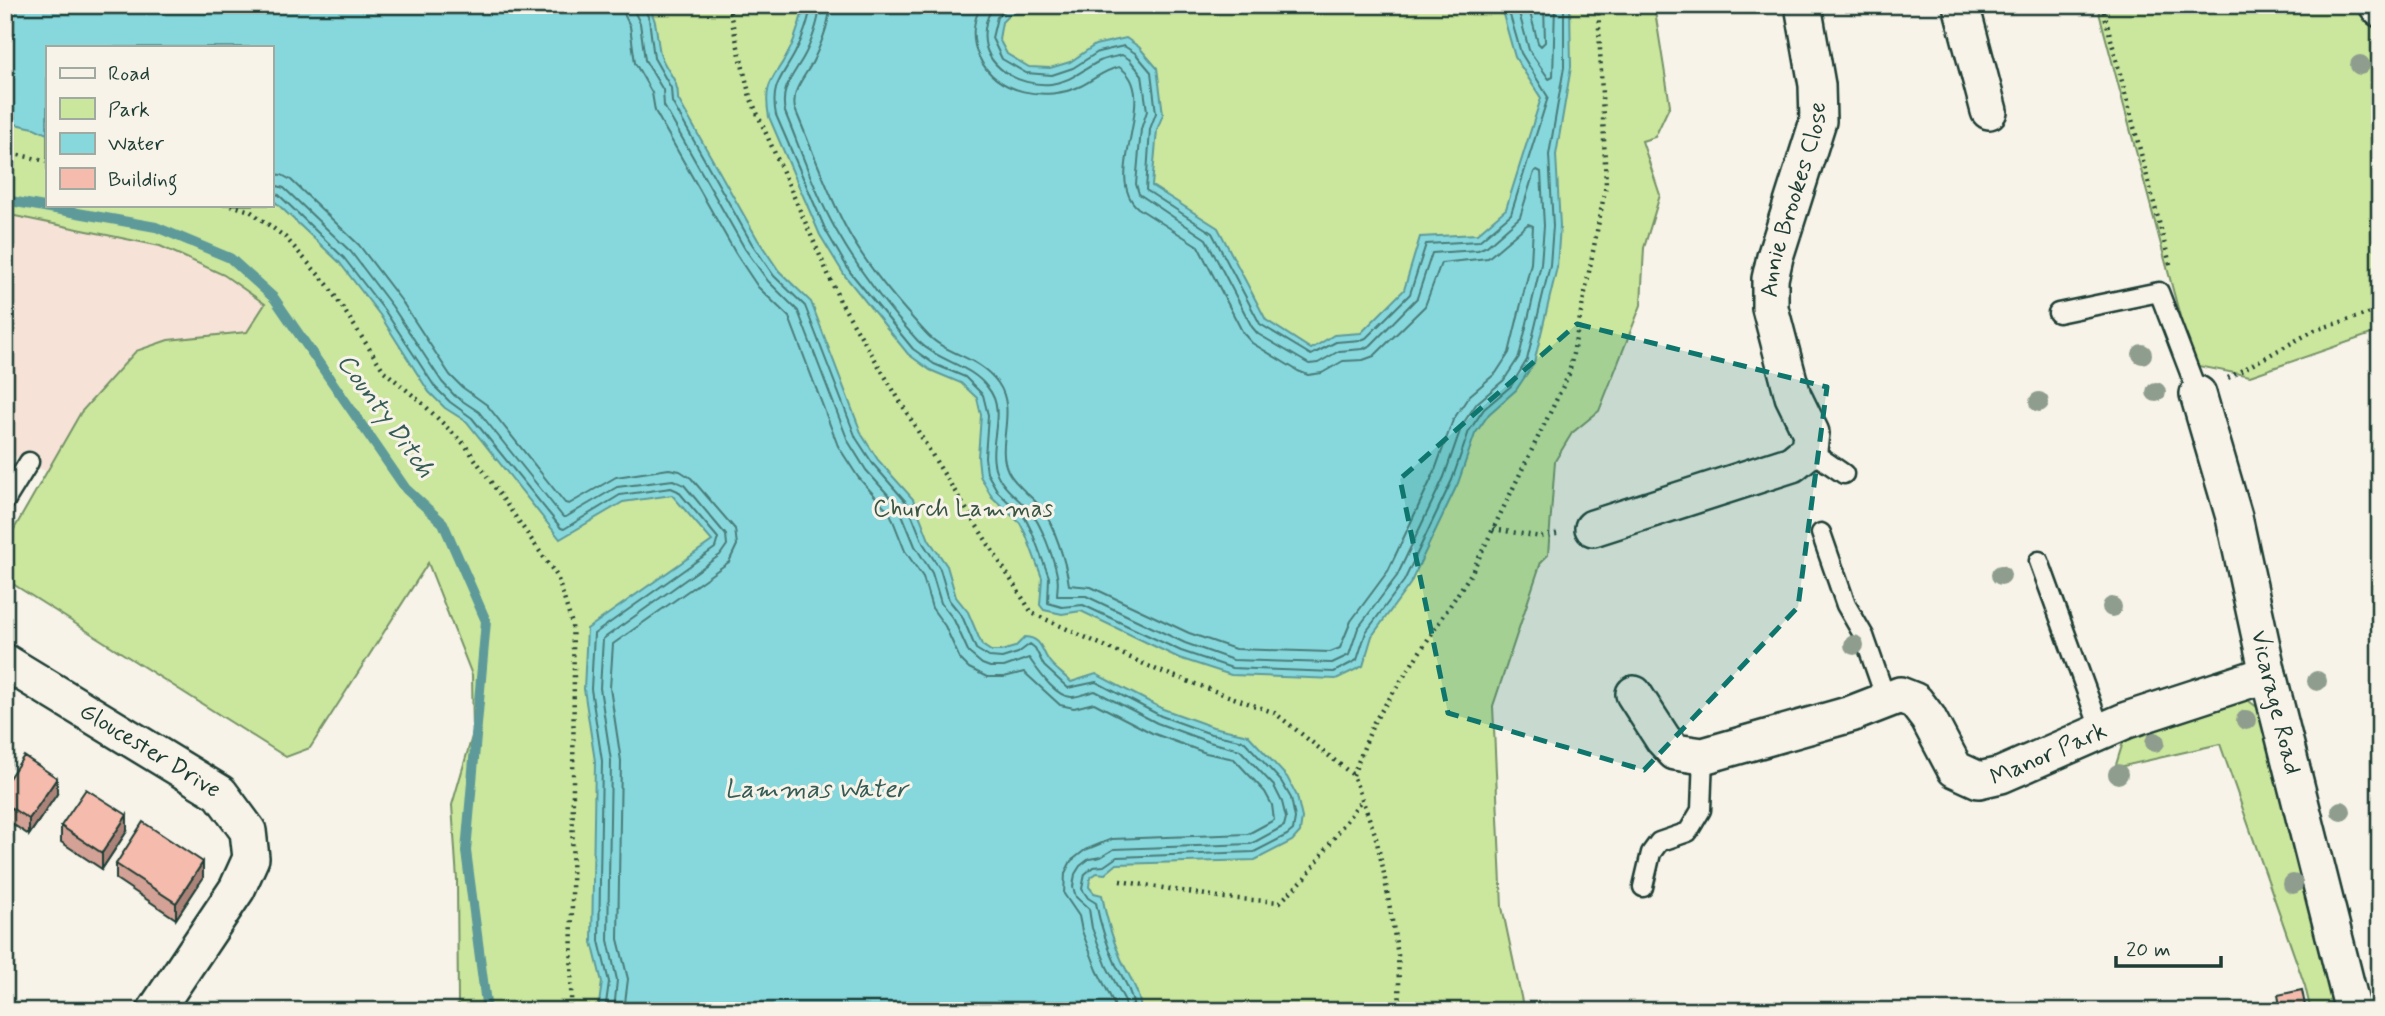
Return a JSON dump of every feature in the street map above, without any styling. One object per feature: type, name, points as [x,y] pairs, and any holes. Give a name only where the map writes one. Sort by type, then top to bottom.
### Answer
[{"type":"street","name":"Annie Brookes Close","points":[[1804,5],[1817,85],[1818,121],[1775,257],[1770,279],[1770,308],[1793,396],[1811,433],[1809,450]]},
{"type":"street","points":[[1961,5],[1990,111]]},
{"type":"street","name":"Vicarage Road","points":[[2198,394],[2234,517],[2268,674],[2353,1011]]},
{"type":"street","points":[[1593,528],[1768,473],[1792,464],[1809,450]]},
{"type":"street","name":"Gloucester Drive","points":[[5,662],[220,793],[248,831],[251,858],[237,889],[159,1009]]},
{"type":"street","name":"Manor Park","points":[[1886,699],[1900,695],[1915,701],[1955,769],[1979,779],[2001,775],[2127,720],[2268,674]]},
{"type":"street","points":[[1634,694],[1663,739],[1675,752],[1703,756],[1851,715],[1886,699]]},
{"type":"lane","points":[[2058,313],[2159,292],[2198,394]]},
{"type":"lane","points":[[1809,450],[1844,474]]},
{"type":"lane","points":[[5,501],[29,463]]},
{"type":"lane","points":[[1821,533],[1846,605],[1864,636],[1886,699]]},
{"type":"lane","points":[[2039,561],[2101,731]]},
{"type":"lane","points":[[1643,887],[1651,853],[1659,842],[1688,832],[1701,810],[1703,756]]},
{"type":"path","points":[[728,5],[750,97],[840,301],[937,463],[1032,613],[1157,670],[1275,713],[1353,775],[1375,834],[1383,868],[1398,955],[1400,1011]]},
{"type":"path","points":[[1353,775],[1374,722],[1472,572],[1569,374],[1606,185],[1598,5]]},
{"type":"path","points":[[2102,5],[2172,271]]},
{"type":"path","points":[[5,152],[46,161]]},
{"type":"path","points":[[234,206],[250,211],[285,237],[327,284],[384,370],[465,445],[556,576],[572,624],[571,1011]]},
{"type":"path","points":[[2198,394],[2315,330],[2380,310]]},
{"type":"path","points":[[1493,528],[1541,537],[1593,528]]},
{"type":"path","points":[[1121,881],[1225,898],[1280,902],[1305,878],[1362,799]]},
{"type":"highlighted area","points":[[1577,324],[1827,387],[1798,607],[1644,770],[1448,713],[1400,479]]},
{"type":"shaded area","points":[[5,214],[160,246],[224,275],[265,304],[247,332],[168,340],[81,412],[47,472],[5,451]]},
{"type":"green space","name":"Church Lammas","points":[[5,5],[1654,5],[1670,105],[1655,137],[1642,141],[1660,195],[1644,248],[1641,305],[1599,411],[1572,433],[1555,461],[1548,555],[1541,562],[1493,706],[1502,907],[1524,1011],[454,1011],[458,1003],[457,880],[452,805],[473,733],[472,675],[428,563],[310,748],[286,757],[5,579],[5,534],[13,531],[81,412],[136,351],[168,340],[247,332],[265,304],[224,275],[160,246],[5,214]]},
{"type":"green space","points":[[2097,5],[2377,5],[2380,9],[2380,331],[2250,376],[2193,365]]},
{"type":"green space","points":[[2246,699],[2268,715],[2343,1011],[2311,1011],[2305,986],[2220,744],[2115,768],[2125,736]]},
{"type":"water","name":"Lammas Water","points":[[5,5],[648,5],[655,23],[660,53],[676,85],[678,99],[758,240],[779,271],[811,302],[862,435],[878,460],[913,499],[929,540],[947,566],[956,597],[968,612],[982,645],[991,651],[1001,651],[1015,647],[1025,637],[1031,638],[1038,642],[1051,664],[1071,682],[1096,674],[1163,709],[1213,727],[1248,735],[1287,777],[1297,796],[1302,818],[1300,832],[1292,841],[1255,860],[1117,864],[1105,874],[1097,873],[1090,878],[1089,887],[1094,893],[1102,895],[1112,936],[1136,991],[1141,1011],[598,1011],[602,982],[592,942],[595,761],[584,689],[587,629],[712,541],[672,495],[623,502],[560,539],[467,422],[445,408],[429,392],[380,315],[339,262],[273,200],[273,46],[46,46],[46,134],[5,122]]},
{"type":"water","points":[[805,5],[1037,5],[1032,12],[1010,14],[1002,22],[999,39],[1007,54],[1029,67],[1050,68],[1070,62],[1095,45],[1126,38],[1139,47],[1157,68],[1163,114],[1157,130],[1152,186],[1218,228],[1266,320],[1311,349],[1334,335],[1361,333],[1404,290],[1420,237],[1477,234],[1506,209],[1541,98],[1515,57],[1502,11],[1497,5],[1570,5],[1571,67],[1556,155],[1560,226],[1557,267],[1534,363],[1516,390],[1489,414],[1475,434],[1458,483],[1410,584],[1372,636],[1363,666],[1336,679],[1231,675],[1179,658],[1081,611],[1062,614],[1044,610],[1040,605],[1042,578],[1026,535],[1020,523],[992,497],[980,476],[978,457],[981,415],[977,398],[961,383],[930,370],[908,354],[845,276],[820,235],[769,117],[769,87],[792,44]]},
{"type":"building","points":[[24,756],[57,778],[29,819],[5,804],[5,784]]},
{"type":"building","points":[[86,789],[127,815],[102,853],[61,826]]},
{"type":"building","points":[[143,822],[203,862],[176,903],[116,864]]},
{"type":"building","points":[[2302,990],[2306,1011],[2281,1011],[2278,995]]},
{"type":"waterway","name":"County Ditch","points":[[5,200],[156,227],[230,258],[274,298],[406,489],[443,523],[486,621],[466,851],[487,1011]]}]
